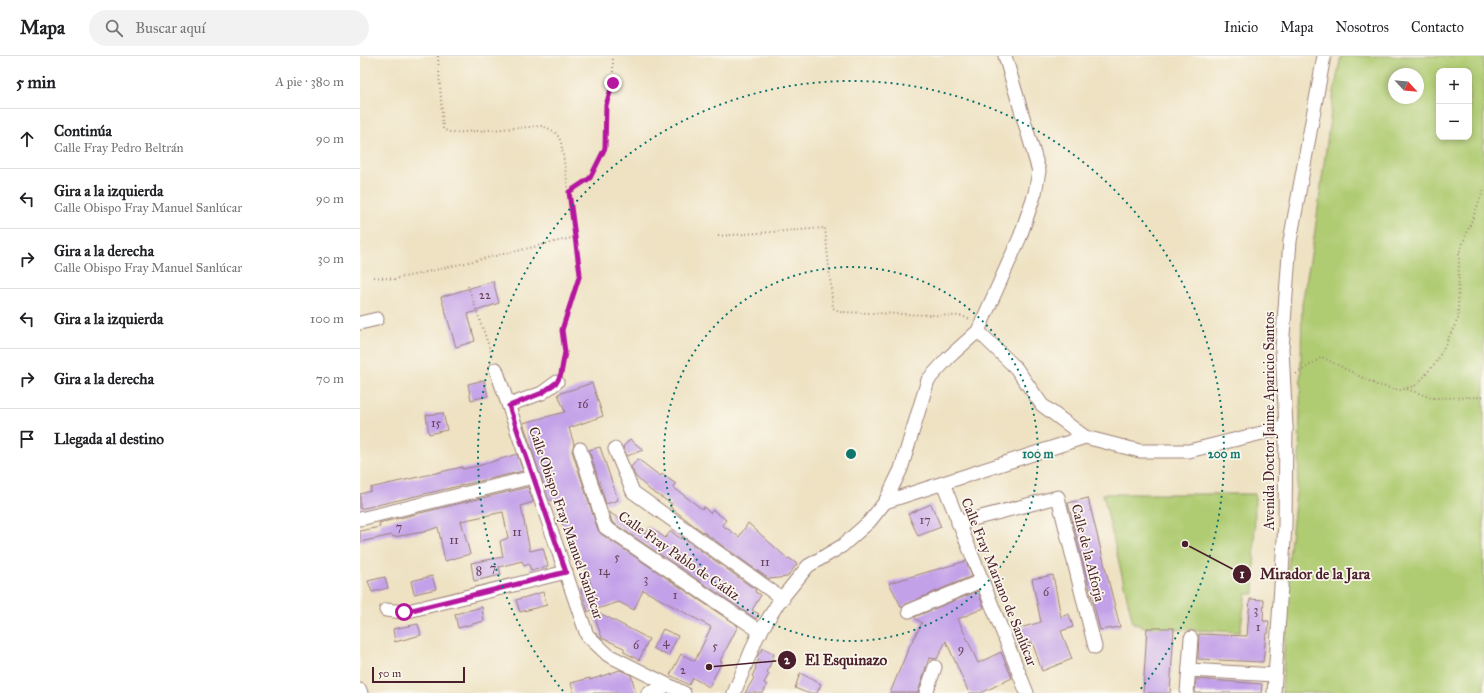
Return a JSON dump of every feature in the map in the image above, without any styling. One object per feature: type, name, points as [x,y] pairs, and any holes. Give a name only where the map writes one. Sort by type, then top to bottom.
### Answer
[{"type":"street","points":[[734,693],[760,632],[782,599],[808,566],[842,546],[869,522],[885,502],[901,469],[928,380],[980,327],[1020,237],[1035,193],[1039,171],[1005,56]]},
{"type":"street","name":"Avenida Doctor Jaime Aparicio Santos","points":[[1274,693],[1285,525],[1286,427],[1282,349],[1290,241],[1324,56]]},
{"type":"street","points":[[360,323],[377,319]]},
{"type":"street","points":[[980,327],[1016,368],[1042,405],[1085,437],[1140,451],[1189,451],[1286,427]]},
{"type":"street","name":"Calle Obispo Fray Manuel Sanlúcar","points":[[496,369],[587,635],[608,655],[684,693]]},
{"type":"street","points":[[509,406],[542,393],[557,382]]},
{"type":"street","points":[[885,502],[1085,437]]},
{"type":"street","name":"Calle Fray Pablo de Cádiz","points":[[580,449],[605,527],[760,632]]},
{"type":"street","points":[[615,449],[633,492],[782,599]]},
{"type":"street","points":[[360,519],[534,477]]},
{"type":"street","name":"Calle Fray Mariano de Sanlúcar","points":[[943,484],[1027,693]]},
{"type":"street","name":"Calle de la Alforja","points":[[958,523],[1058,497],[1095,647]]},
{"type":"street","points":[[386,610],[404,612],[566,572]]},
{"type":"street","points":[[909,611],[981,581]]},
{"type":"street","points":[[1187,693],[1191,638]]},
{"type":"street","points":[[926,693],[935,667]]},
{"type":"street","points":[[1189,670],[1275,675]]},
{"type":"street","points":[[648,693],[662,689],[665,684]]},
{"type":"path","points":[[438,56],[443,128],[452,133],[541,126],[551,129],[558,135],[561,142],[576,237],[580,274],[562,330],[565,352],[564,363],[557,382]]},
{"type":"path","points":[[569,192],[590,178],[605,148],[606,105],[613,83],[613,56]]},
{"type":"path","points":[[1284,382],[1322,357],[1377,385],[1400,390],[1417,385],[1437,361],[1458,319],[1459,253],[1484,189]]},
{"type":"path","points":[[718,236],[825,228],[833,308],[841,312],[961,316],[980,327]]},
{"type":"path","points":[[374,277],[395,279],[576,237]]},
{"type":"path","points":[[468,286],[496,369]]},
{"type":"path","points":[[1406,388],[1432,398],[1484,397]]},
{"type":"green space","points":[[1341,56],[1484,56],[1484,693],[1282,693],[1288,566],[1299,467],[1302,304],[1314,238],[1333,97]]},
{"type":"green space","points":[[1103,494],[1255,494],[1254,594],[1246,594],[1240,632],[1147,628],[1133,623]]},
{"type":"building","points":[[493,281],[499,303],[468,314],[475,341],[456,347],[441,297]]},
{"type":"building","points":[[484,380],[488,396],[471,400],[468,384]]},
{"type":"building","points":[[592,383],[603,416],[569,428],[574,444],[572,451],[598,530],[601,534],[738,626],[720,661],[722,662],[709,687],[693,678],[689,685],[670,675],[681,654],[695,661],[711,627],[643,590],[634,610],[619,602],[594,610],[649,639],[639,660],[624,652],[624,648],[602,638],[592,610],[588,612],[581,589],[592,587],[582,559],[575,561],[554,499],[551,501],[548,498],[523,423],[565,412],[558,394]]},
{"type":"building","points":[[443,413],[447,430],[429,434],[426,415]]},
{"type":"building","points":[[630,439],[643,450],[627,456],[623,447]]},
{"type":"building","points":[[600,447],[618,500],[606,504],[589,450]]},
{"type":"building","points":[[517,454],[523,471],[360,509],[360,494],[371,491],[370,488],[462,467],[462,469],[478,466]]},
{"type":"building","points":[[638,459],[660,476],[662,474],[676,484],[673,487],[702,509],[704,507],[710,513],[713,510],[726,520],[722,525],[739,537],[748,523],[788,559],[789,558],[797,564],[787,577],[769,579],[692,524],[670,507],[672,504],[650,490],[636,477],[631,467]]},
{"type":"building","points":[[528,487],[533,502],[521,506],[530,551],[543,548],[548,566],[531,571],[529,564],[524,566],[522,561],[499,567],[501,575],[474,581],[471,563],[503,557],[500,541],[508,538],[503,512],[461,521],[470,554],[445,561],[438,527],[424,532],[393,537],[392,535],[360,542],[360,531],[380,527],[379,523]]},
{"type":"building","points":[[1088,498],[1120,627],[1100,630],[1068,503]]},
{"type":"building","points":[[931,504],[941,527],[918,536],[908,514]]},
{"type":"building","points":[[609,512],[634,529],[636,526],[646,534],[650,527],[665,538],[671,531],[681,539],[682,537],[756,590],[755,592],[761,595],[752,610],[759,614],[756,619],[612,522]]},
{"type":"building","points":[[966,561],[972,576],[906,604],[902,608],[889,583]]},
{"type":"building","points":[[1053,575],[1061,617],[1069,614],[1073,627],[1061,631],[1072,659],[1042,671],[1032,642],[1019,646],[1013,630],[1041,622],[1032,579]]},
{"type":"building","points":[[432,576],[436,589],[414,594],[411,581]]},
{"type":"building","points":[[385,577],[388,588],[372,592],[368,581]]},
{"type":"building","points":[[978,591],[984,608],[958,619],[978,663],[1001,652],[1012,678],[981,693],[969,693],[946,641],[937,659],[929,658],[918,693],[890,693],[909,647],[922,623],[914,617]]},
{"type":"building","points":[[543,592],[547,605],[520,612],[516,600]]},
{"type":"building","points":[[1250,599],[1264,600],[1263,621],[1269,621],[1263,662],[1198,659],[1199,634],[1247,636]]},
{"type":"building","points":[[482,607],[484,621],[458,628],[455,614]]},
{"type":"building","points":[[418,624],[421,635],[395,642],[393,629]]},
{"type":"building","points":[[1147,628],[1174,628],[1170,693],[1143,693]]},
{"type":"building","points":[[663,629],[678,636],[668,656],[653,648]]},
{"type":"building","points":[[763,648],[774,654],[767,673],[769,674],[764,683],[767,685],[763,693],[745,693],[754,678],[752,676],[759,659],[757,657]]},
{"type":"building","points":[[620,670],[631,675],[636,693],[574,693],[571,683],[590,678],[590,680]]},
{"type":"building","points":[[800,673],[821,684],[817,693],[807,693],[795,688]]},
{"type":"building","points":[[1196,679],[1262,684],[1261,693],[1195,693]]},
{"type":"place","name":"Mirador de la Jara","points":[[1185,544]]},
{"type":"place","name":"El Esquinazo","points":[[709,667]]},
{"type":"route","points":[[404,612],[566,572],[509,406],[542,393],[557,382],[561,374],[565,352],[562,330],[566,314],[576,291],[580,274],[569,192],[590,178],[605,148],[606,105],[613,83]]}]
